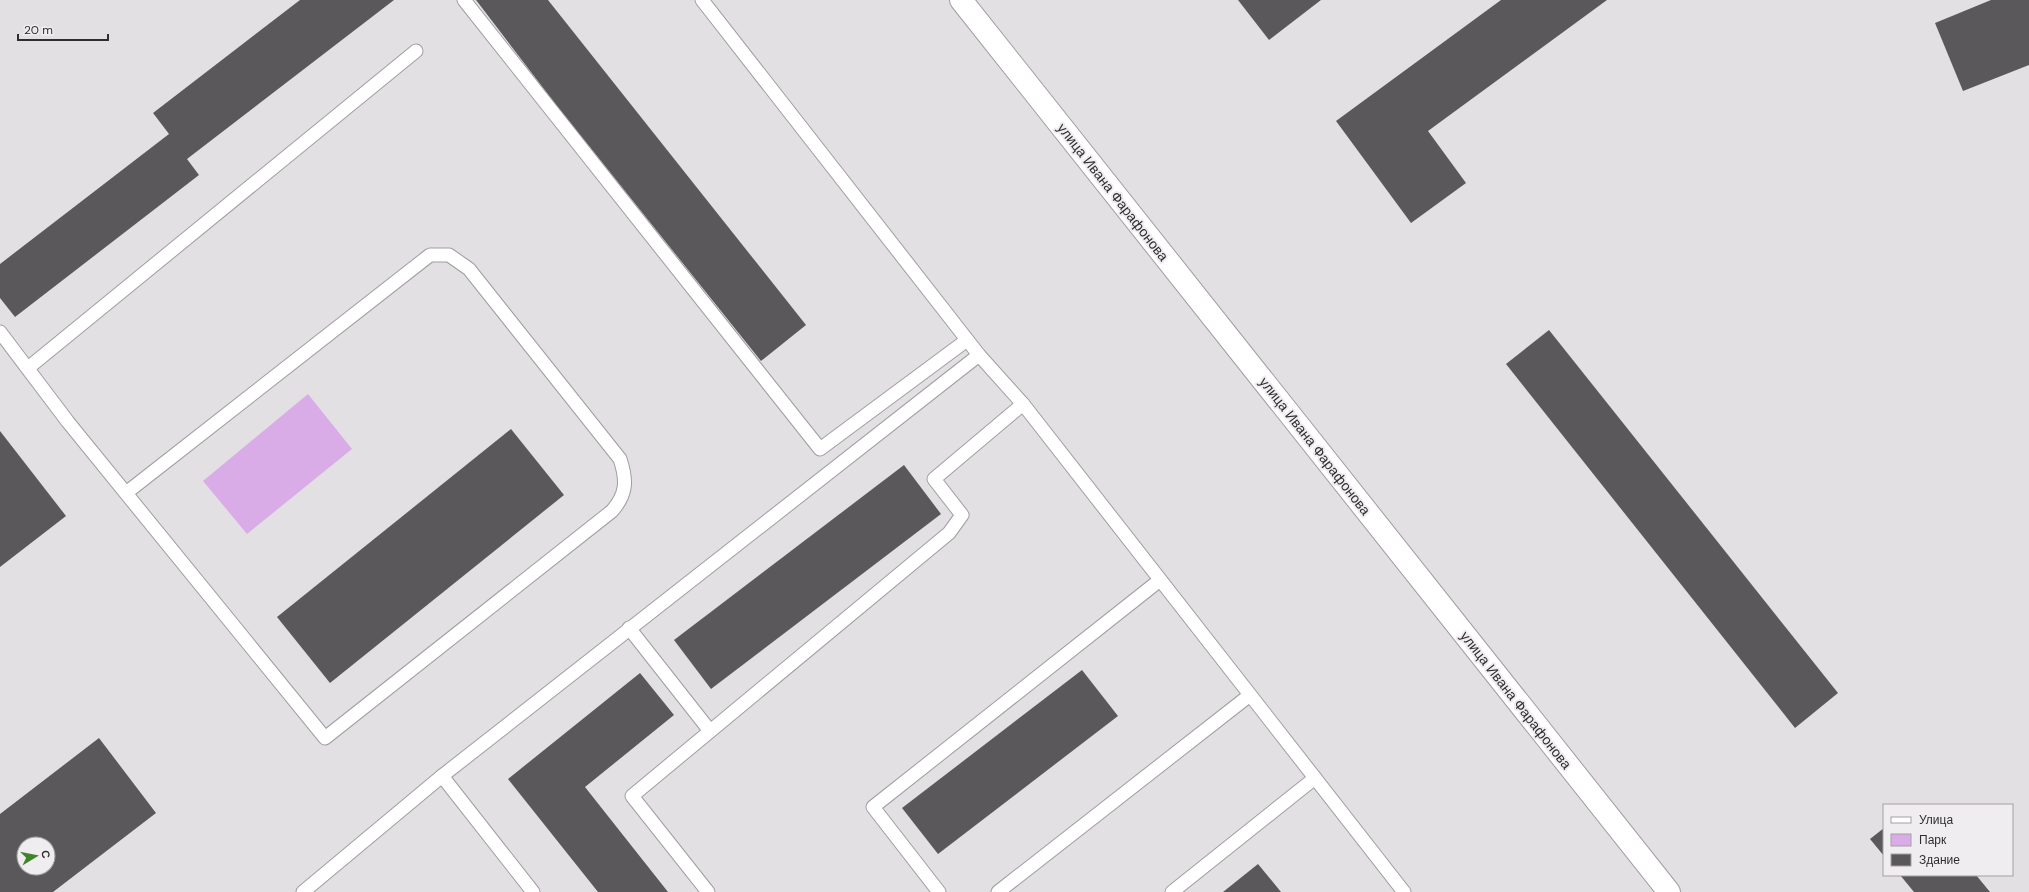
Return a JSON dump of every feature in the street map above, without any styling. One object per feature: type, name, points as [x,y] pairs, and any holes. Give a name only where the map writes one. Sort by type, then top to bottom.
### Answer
[{"type":"street","name":"улица Ивана Фарафонова","points":[[961,0],[1669,892]]},
{"type":"lane","points":[[464,0],[820,449],[967,340]]},
{"type":"lane","points":[[702,0],[967,340],[1023,404],[1404,892]]},
{"type":"lane","points":[[28,368],[416,51]]},
{"type":"lane","points":[[0,332],[68,422],[325,738],[612,511],[621,501],[625,475],[620,459],[469,269],[449,255],[430,255],[126,493]]},
{"type":"lane","points":[[303,892],[442,776],[979,355]]},
{"type":"lane","points":[[708,892],[632,796],[948,533],[962,514],[934,479],[1023,404]]},
{"type":"lane","points":[[940,892],[873,806],[1160,580]]},
{"type":"lane","points":[[629,628],[710,731]]},
{"type":"lane","points":[[998,892],[1250,695]]},
{"type":"lane","points":[[442,776],[533,892]]},
{"type":"lane","points":[[1172,892],[1315,778]]},
{"type":"green space","points":[[308,394],[352,449],[247,534],[203,481]]},
{"type":"building","points":[[300,0],[394,0],[187,159],[199,175],[15,317],[0,298],[0,264],[169,134],[153,113]]},
{"type":"building","points":[[476,0],[548,0],[806,325],[761,361],[557,106]]},
{"type":"building","points":[[1238,0],[1321,0],[1269,40]]},
{"type":"building","points":[[1501,0],[1607,0],[1428,131],[1466,183],[1411,223],[1336,121]]},
{"type":"building","points":[[1991,0],[2029,0],[2029,65],[1963,91],[1935,23]]},
{"type":"building","points":[[1549,330],[1838,693],[1795,728],[1506,364]]},
{"type":"building","points":[[511,429],[564,495],[330,683],[277,617]]},
{"type":"building","points":[[0,431],[66,516],[0,567]]},
{"type":"building","points":[[904,465],[941,514],[711,689],[674,640]]},
{"type":"building","points":[[1082,670],[1118,716],[938,854],[902,808]]},
{"type":"building","points":[[640,673],[674,715],[585,787],[668,892],[598,892],[508,779]]},
{"type":"building","points":[[99,738],[156,813],[53,892],[0,892],[0,814]]},
{"type":"building","points":[[1883,829],[1883,855],[1870,839]]},
{"type":"building","points":[[1258,864],[1281,892],[1223,892]]},
{"type":"building","points":[[1901,876],[1977,876],[1990,892],[1914,892]]}]
